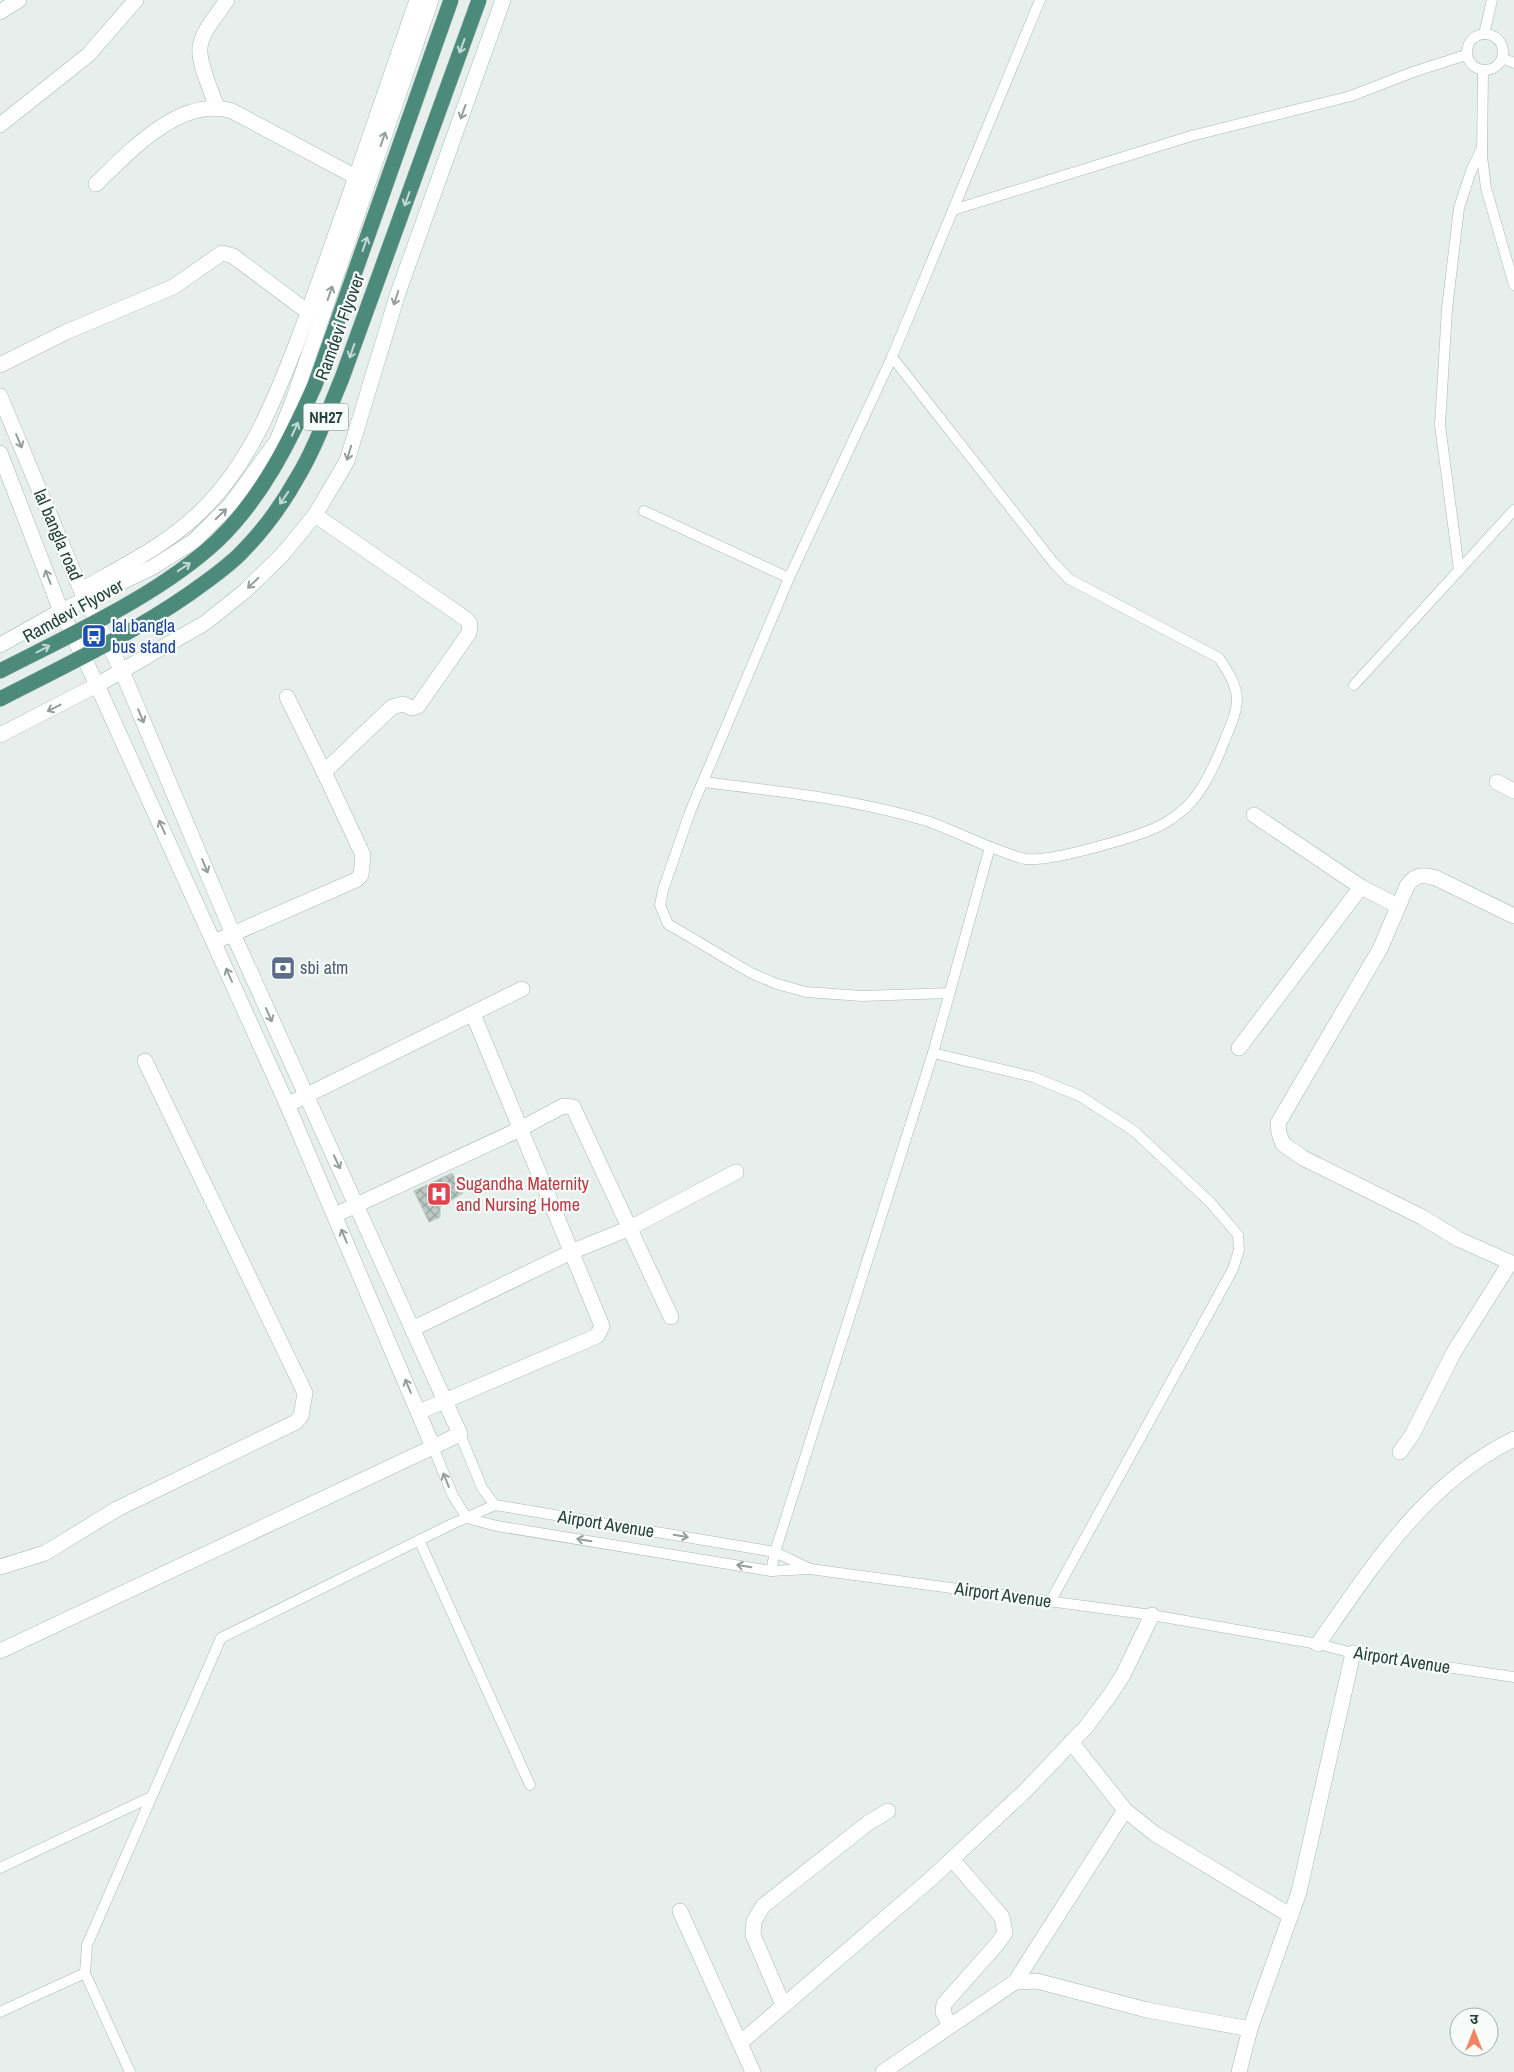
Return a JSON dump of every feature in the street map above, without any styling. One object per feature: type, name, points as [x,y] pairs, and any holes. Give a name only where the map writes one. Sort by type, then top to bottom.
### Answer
[{"type":"highway","name":"Ramdevi Flyover","points":[[0,671],[107,616],[190,563],[217,541],[238,518],[269,476],[294,432],[314,385],[451,0]]},
{"type":"highway","name":"Ramdevi Flyover","points":[[0,699],[116,639],[166,610],[214,576],[240,554],[266,524],[298,478],[342,378],[479,0]]},
{"type":"street","points":[[0,12],[19,0]]},
{"type":"street","points":[[0,125],[88,54],[136,0]]},
{"type":"street","points":[[217,108],[200,57],[200,47],[204,36],[227,0]]},
{"type":"street","points":[[0,645],[60,611],[160,545],[202,511],[248,450],[271,408],[308,312],[417,0]]},
{"type":"street","points":[[84,595],[154,567],[194,541],[231,504],[277,441],[297,389],[431,0]]},
{"type":"street","points":[[0,735],[97,686],[205,623],[244,591],[282,555],[315,514],[347,462],[398,294],[503,0]]},
{"type":"street","points":[[96,184],[145,138],[168,122],[202,109],[217,108],[232,111],[356,177]]},
{"type":"street","points":[[0,365],[66,332],[173,287],[222,253],[233,256],[308,312]]},
{"type":"street","name":"lal bangla road","points":[[0,396],[84,595],[122,671],[257,986],[460,1434]]},
{"type":"street","name":"lal bangla road","points":[[0,453],[60,611],[153,807],[287,1105],[433,1447]]},
{"type":"street","points":[[315,514],[466,619],[470,624],[469,633],[418,706],[412,708],[403,704],[392,707],[324,772]]},
{"type":"street","points":[[214,942],[356,880],[361,875],[363,855],[287,697]]},
{"type":"street","points":[[1497,782],[1514,791]]},
{"type":"street","points":[[153,807],[176,799]]},
{"type":"street","points":[[1254,815],[1361,887],[1398,906]]},
{"type":"street","points":[[1400,1452],[1412,1434],[1454,1352],[1512,1263],[1458,1239],[1422,1217],[1303,1158],[1283,1144],[1278,1124],[1380,949],[1411,879],[1425,874],[1514,916]]},
{"type":"street","points":[[1239,1048],[1361,887]]},
{"type":"street","points":[[237,994],[257,986]]},
{"type":"street","points":[[287,1105],[522,990]]},
{"type":"street","points":[[419,1412],[597,1336],[602,1326],[473,1014]]},
{"type":"street","points":[[0,1567],[45,1553],[117,1509],[296,1422],[301,1416],[305,1393],[145,1061]]},
{"type":"street","points":[[335,1215],[520,1129],[563,1106],[574,1107],[671,1317]]},
{"type":"street","points":[[412,1329],[571,1252],[630,1228],[736,1172]]},
{"type":"street","points":[[0,1651],[460,1434]]},
{"type":"street","points":[[1318,1644],[1393,1539],[1428,1502],[1462,1470],[1488,1451],[1514,1438]]},
{"type":"street","points":[[740,2043],[952,1859],[1025,1791],[1086,1727],[1123,1676],[1152,1615]]},
{"type":"street","points":[[1239,2072],[1250,2029],[1299,1892],[1353,1653]]},
{"type":"street","points":[[1071,1742],[1125,1810],[1155,1834],[1291,1916]]},
{"type":"street","points":[[883,2072],[1015,1982],[1125,1810]]},
{"type":"street","points":[[783,2005],[753,1935],[754,1921],[763,1906],[868,1823],[888,1811]]},
{"type":"street","points":[[950,2026],[943,2012],[944,2004],[998,1944],[1004,1933],[1002,1917],[952,1859]]},
{"type":"street","points":[[680,1911],[754,2072]]},
{"type":"street","points":[[1015,1982],[1037,1981],[1147,2010],[1250,2029]]},
{"type":"lane","points":[[949,993],[862,996],[806,992],[777,984],[751,973],[668,924],[660,905],[663,890],[702,782],[789,578],[892,356],[1040,0]]},
{"type":"lane","points":[[1484,34],[1492,0]]},
{"type":"lane","points":[[1484,34],[1492,35],[1497,39],[1503,51],[1502,58],[1497,65],[1483,70],[1475,68],[1469,62],[1466,54],[1470,40],[1477,35],[1484,34]]},
{"type":"lane","points":[[953,210],[1191,136],[1351,96],[1466,54]]},
{"type":"lane","points":[[1502,58],[1514,63]]},
{"type":"lane","points":[[1483,70],[1482,148],[1486,188],[1514,285]]},
{"type":"lane","points":[[1459,570],[1440,425],[1447,309],[1459,208],[1471,171],[1482,148]]},
{"type":"lane","points":[[702,782],[782,791],[897,813],[929,822],[990,847],[1026,859],[1057,857],[1145,832],[1165,823],[1192,802],[1216,763],[1237,710],[1236,690],[1219,658],[1070,579],[1047,555],[892,356]]},
{"type":"lane","points":[[1354,685],[1514,510]]},
{"type":"lane","points":[[644,511],[789,578]]},
{"type":"lane","points":[[771,1571],[775,1552],[933,1053],[990,847]]},
{"type":"lane","points":[[933,1053],[1033,1077],[1080,1096],[1134,1131],[1210,1202],[1238,1234],[1239,1250],[1233,1269],[1050,1602]]},
{"type":"lane","points":[[130,2072],[85,1973],[87,1945],[221,1638],[418,1540],[494,1505],[482,1488],[460,1434]]},
{"type":"lane","points":[[433,1447],[453,1496],[467,1518],[497,1526],[771,1571],[810,1569]]},
{"type":"lane","name":"Airport Avenue","points":[[494,1505],[775,1552],[810,1569],[1152,1615],[1318,1644],[1353,1653],[1514,1677]]},
{"type":"lane","points":[[418,1540],[530,1784]]},
{"type":"lane","points":[[0,1868],[151,1797]]},
{"type":"lane","points":[[0,2012],[85,1973]]},
{"type":"building","points":[[452,1173],[463,1193],[440,1207],[440,1217],[429,1222],[414,1191]]},
{"type":"place","name":"lal bangla bus stand","points":[[94,636]]},
{"type":"place","name":"sbi atm","points":[[283,968]]},
{"type":"place","name":"Sugandha Maternity and Nursing Home","points":[[439,1194]]}]
